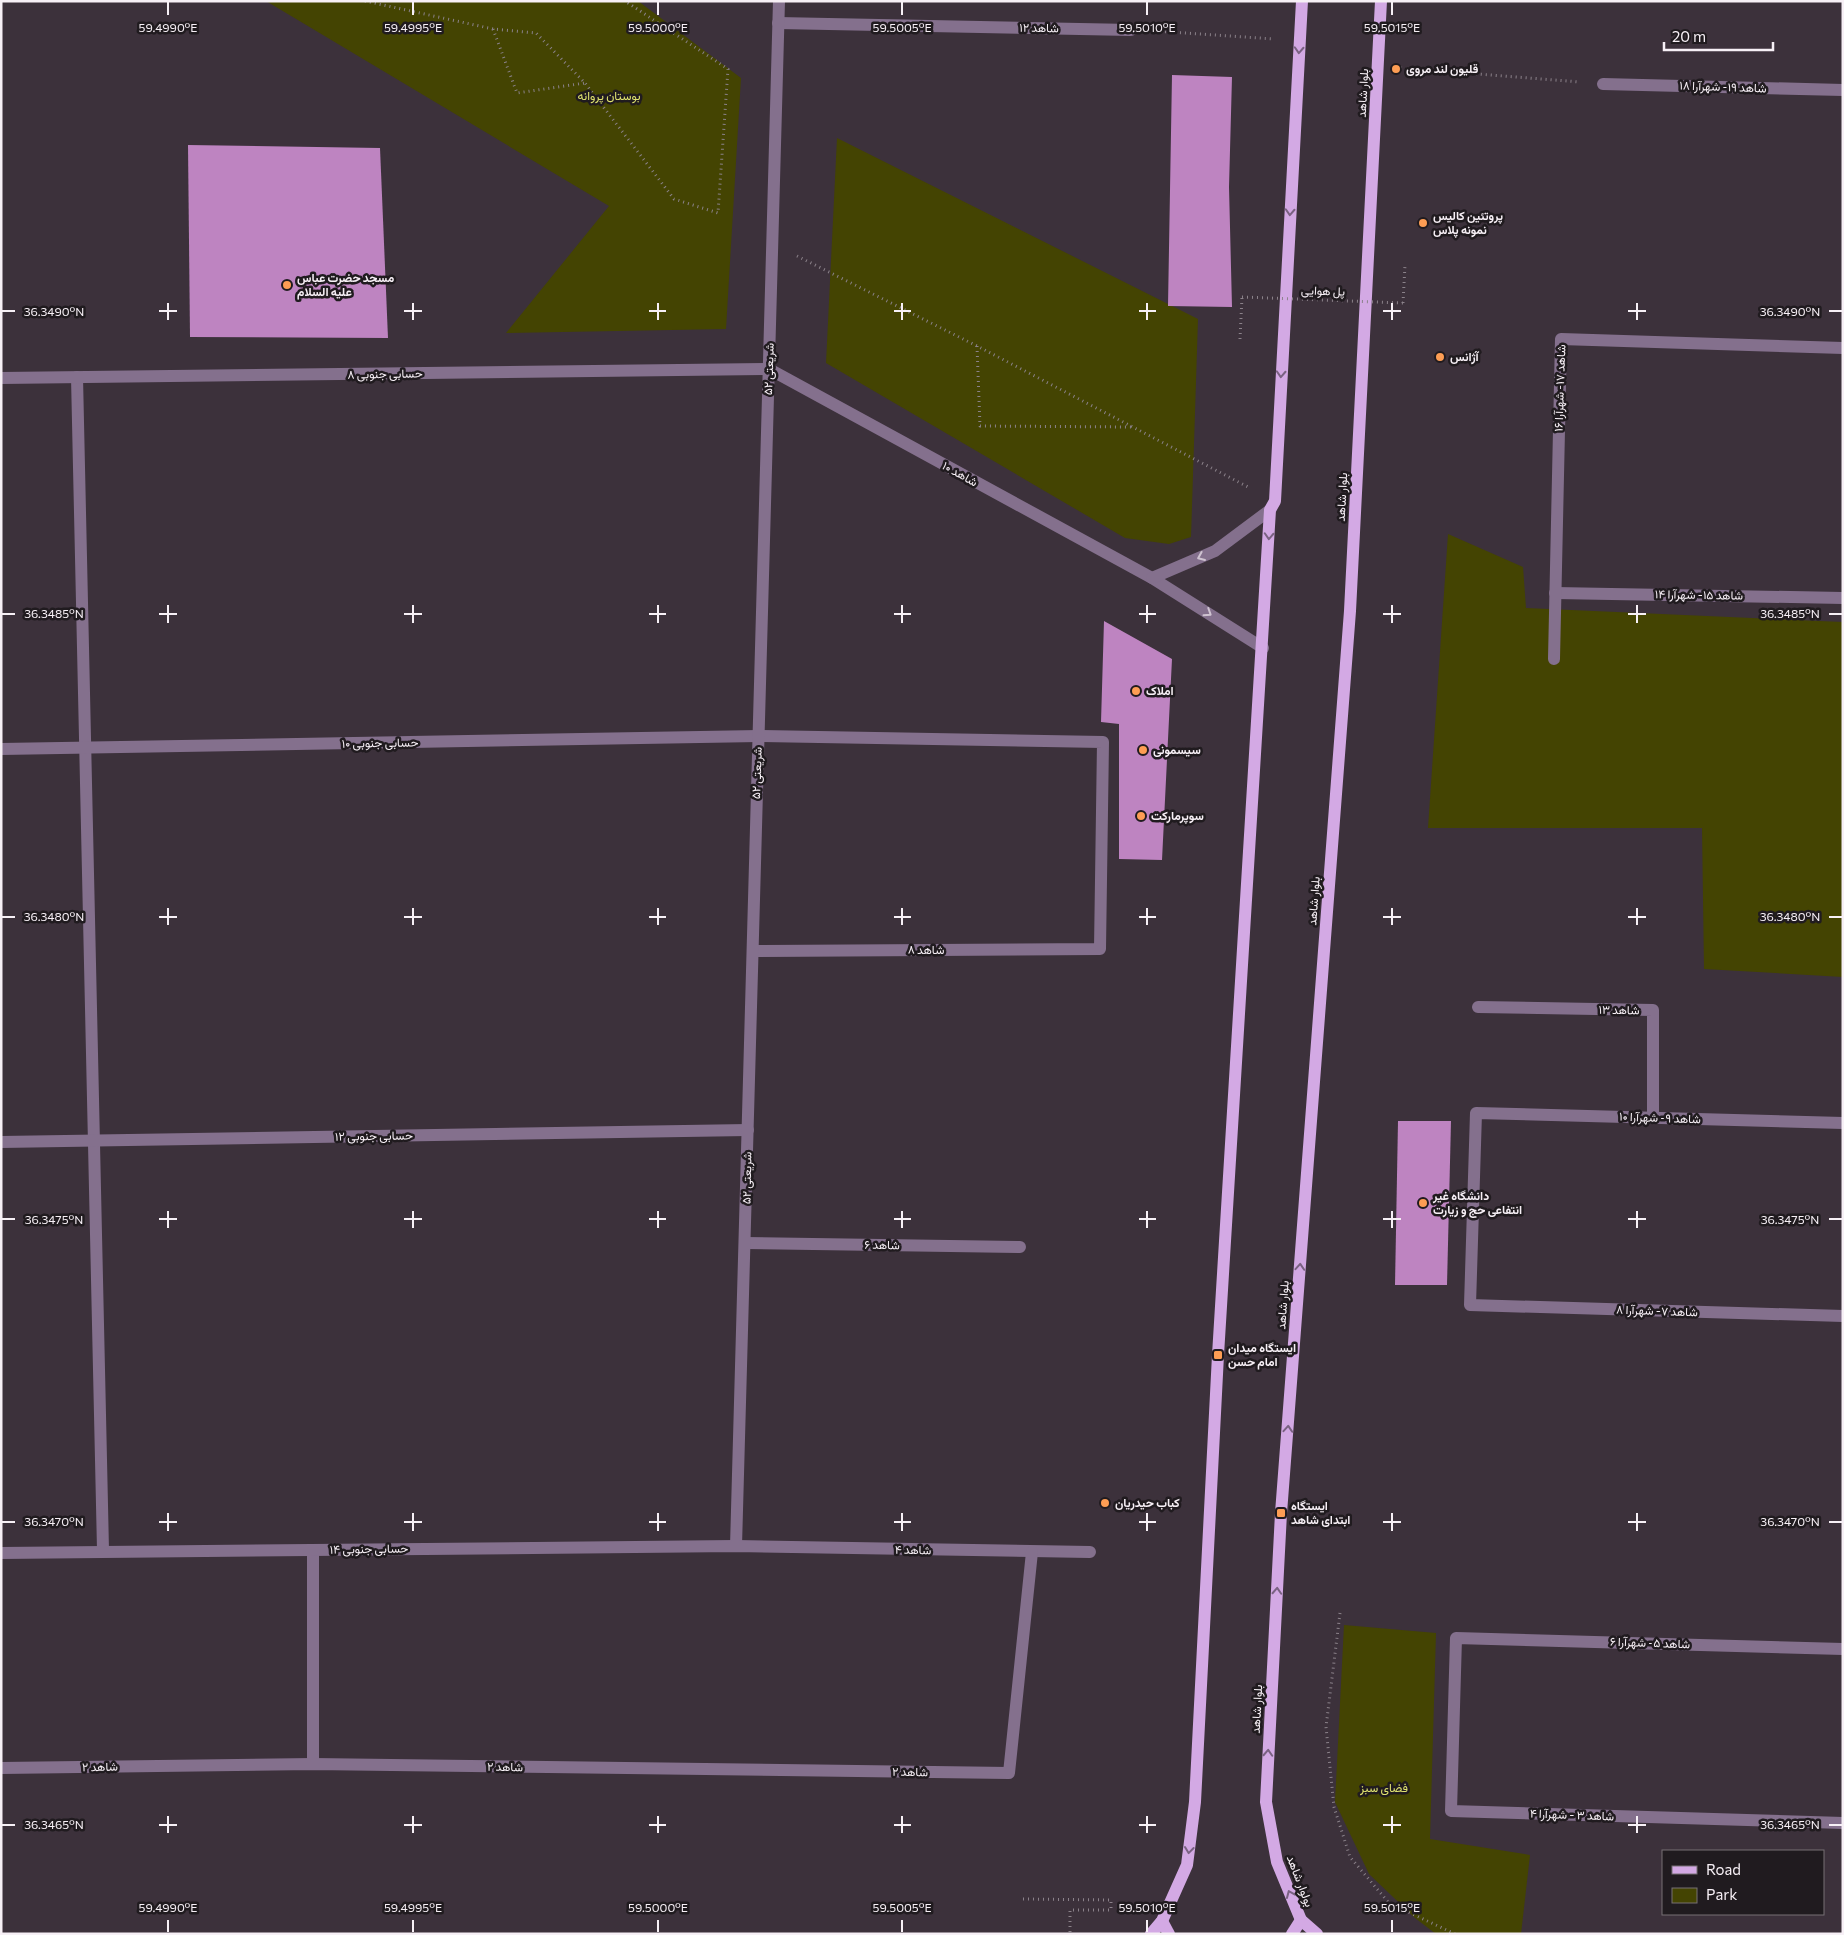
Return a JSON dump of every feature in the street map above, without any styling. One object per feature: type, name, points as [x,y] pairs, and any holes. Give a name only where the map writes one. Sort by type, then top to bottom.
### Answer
[{"type":"main road","points":[[1151,1934],[1162,1921],[1187,1865],[1195,1802],[1218,1355],[1302,1]]},
{"type":"main road","name":"بلوار شاهد","points":[[1266,1802],[1282,1514],[1350,611],[1381,1]]},
{"type":"main road","name":"بولوار شاهد","points":[[1266,1802],[1277,1862],[1301,1920],[1317,1934]]},
{"type":"main road","points":[[1292,1934],[1301,1920]]},
{"type":"main road","points":[[1162,1921],[1170,1934]]},
{"type":"street","name":"شریعتی ۵۲","points":[[736,1546],[779,1]]},
{"type":"street","name":"شاهد ۱۲","points":[[778,22],[1131,30]]},
{"type":"street","name":"شاهد ۱۹- شهرآرا ۱۸","points":[[1603,84],[1843,90]]},
{"type":"street","name":"شاهد ۱۷- شهرآرا ۱۶","points":[[1554,659],[1561,339],[1843,348]]},
{"type":"street","name":"حسابی جنوبی ۸","points":[[1,378],[769,369]]},
{"type":"street","name":"شاهد ۱۰","points":[[769,369],[1152,578],[1263,648]]},
{"type":"street","points":[[77,377],[103,1550]]},
{"type":"street","points":[[1152,578],[1215,551],[1272,506]]},
{"type":"street","name":"شاهد ۱۵- شهرآرا ۱۴","points":[[1555,593],[1843,598]]},
{"type":"street","name":"شاهد ۸","points":[[753,950],[1100,949],[1103,742],[758,736]]},
{"type":"street","name":"حسابی جنوبی ۱۰","points":[[1,749],[758,736]]},
{"type":"street","name":"شاهد ۱۳","points":[[1478,1007],[1653,1010],[1653,1118]]},
{"type":"street","name":"شاهد ۹- شهرآرا ۱۰","points":[[1470,1305],[1476,1113],[1843,1123]]},
{"type":"street","name":"حسابی جنوبی ۱۲","points":[[1,1142],[748,1130]]},
{"type":"street","name":"شاهد ۶","points":[[745,1244],[1020,1247]]},
{"type":"street","name":"شاهد ۷- شهرآرا ۸","points":[[1470,1305],[1843,1316]]},
{"type":"street","name":"حسابی جنوبی ۱۴","points":[[1,1553],[103,1550],[736,1546]]},
{"type":"street","name":"شاهد ۴","points":[[736,1546],[1090,1552]]},
{"type":"street","points":[[313,1550],[313,1764]]},
{"type":"street","name":"شاهد ۲","points":[[1,1768],[313,1764],[1009,1773],[1032,1552]]},
{"type":"street","name":"شاهد ۵- شهرآرا ۶","points":[[1451,1811],[1456,1638],[1843,1649]]},
{"type":"street","name":"شاهد ۳ - شهرآرا ۴","points":[[1451,1811],[1843,1823]]},
{"type":"path","points":[[364,1],[493,29],[536,34],[585,83],[674,199],[718,213],[728,68],[625,1]]},
{"type":"path","points":[[493,29],[517,93],[585,83]]},
{"type":"path","points":[[1131,30],[1300,40]]},
{"type":"path","points":[[1378,66],[1603,84]]},
{"type":"path","points":[[772,244],[977,346],[1132,427],[1272,506]]},
{"type":"path","name":"پل هوایی","points":[[1240,338],[1242,297],[1403,303],[1405,265]]},
{"type":"path","points":[[977,346],[980,426],[1132,427]]},
{"type":"path","points":[[1340,1613],[1326,1726],[1334,1807],[1350,1857],[1389,1903],[1455,1934]]},
{"type":"path","points":[[1023,1899],[1111,1900],[1111,1910],[1070,1910],[1070,1934]]},
{"type":"green space","name":"بوستان پروانه","points":[[266,1],[638,1],[741,78],[726,329],[506,333],[609,206]]},
{"type":"green space","points":[[837,138],[1198,319],[1191,537],[1169,544],[1125,538],[826,363]]},
{"type":"green space","points":[[1448,534],[1523,567],[1526,608],[1843,622],[1843,977],[1704,969],[1702,828],[1428,828]]},
{"type":"green space","name":"فضای سبز","points":[[1344,1625],[1436,1633],[1430,1839],[1530,1855],[1521,1934],[1436,1934],[1415,1918],[1369,1874],[1335,1802]]},
{"type":"building","points":[[1172,75],[1232,77],[1229,187],[1232,307],[1168,306]]},
{"type":"building","name":"مسجد حضرت عباس علیه السلام","points":[[188,145],[380,148],[388,338],[190,337]]},
{"type":"building","points":[[1104,621],[1172,659],[1162,860],[1119,859],[1119,724],[1101,722]]},
{"type":"building","name":"دانشگاه غیر انتفاعی حج و زیارت","points":[[1398,1121],[1451,1121],[1447,1285],[1395,1285]]},
{"type":"place","name":"قلیون لند مروی","points":[[1396,69]]},
{"type":"place","name":"پروتئین کالیس نمونه پلاس","points":[[1423,223]]},
{"type":"place","name":"مسجد حضرت عباس علیه السلام","points":[[287,285]]},
{"type":"place","name":"آژانس","points":[[1440,357]]},
{"type":"place","name":"املاک","points":[[1136,691]]},
{"type":"place","name":"سیسمونی","points":[[1143,750]]},
{"type":"place","name":"سوپرمارکت","points":[[1141,816]]},
{"type":"place","name":"دانشگاه غیر انتفاعی حج و زیارت","points":[[1423,1203]]},
{"type":"place","name":"ایستگاه میدان امام حسن","points":[[1218,1355]]},
{"type":"place","name":"کباب حیدریان","points":[[1105,1503]]},
{"type":"place","name":"ایستگاه ابتدای شاهد","points":[[1281,1513]]}]
